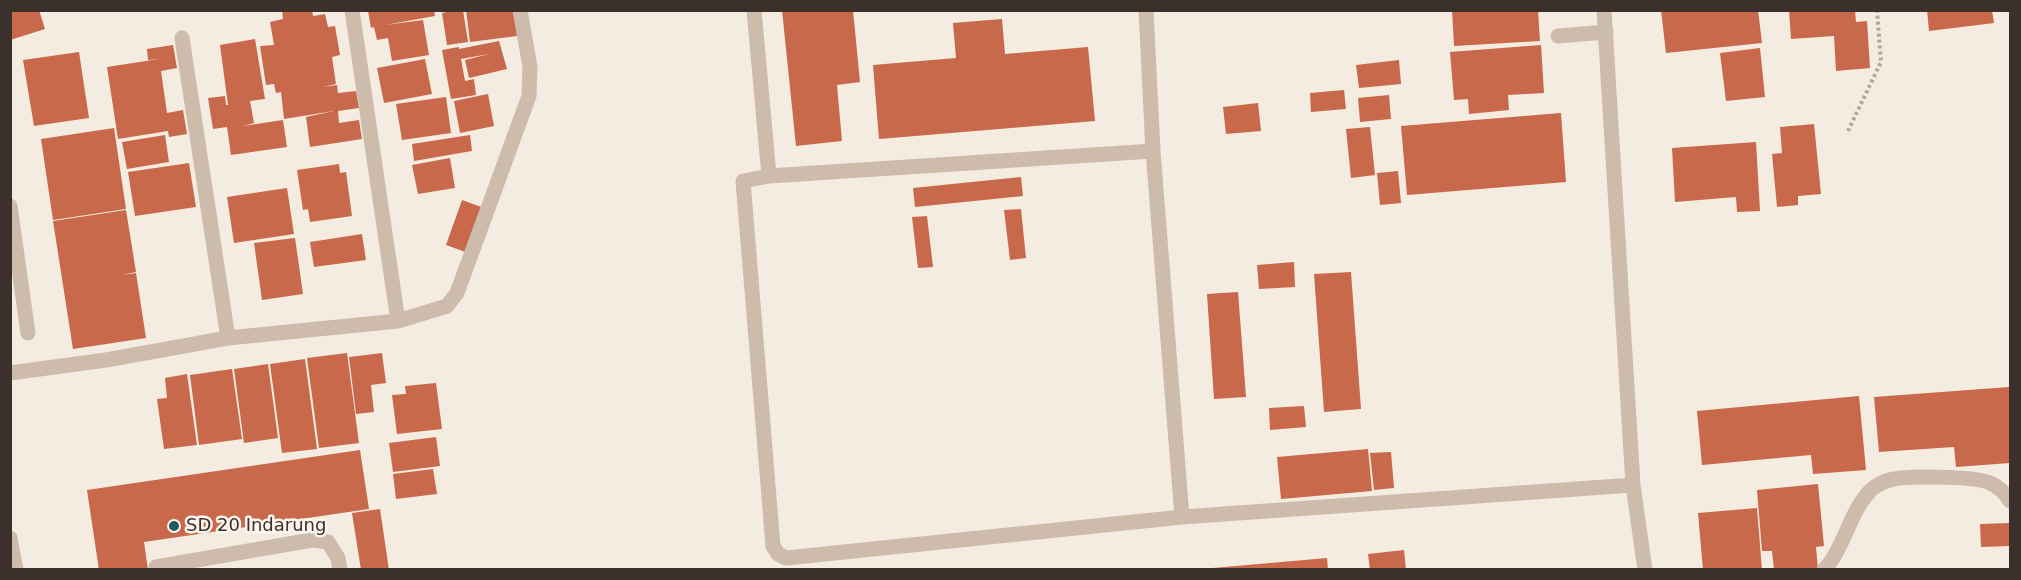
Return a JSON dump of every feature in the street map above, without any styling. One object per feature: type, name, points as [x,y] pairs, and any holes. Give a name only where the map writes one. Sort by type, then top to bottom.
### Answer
[{"type":"street","points":[[352,10],[398,321]]},
{"type":"street","points":[[10,373],[106,360],[228,338],[398,321],[447,306],[457,293],[529,96],[530,67],[520,10]]},
{"type":"street","points":[[754,10],[769,176]]},
{"type":"street","points":[[1146,10],[1153,151],[1182,517]]},
{"type":"street","points":[[1604,10],[1633,485],[1645,570]]},
{"type":"street","points":[[1558,36],[1606,32]]},
{"type":"street","points":[[182,38],[228,338]]},
{"type":"street","points":[[1153,151],[769,176],[743,181],[773,546],[778,554],[786,558],[1182,517],[1633,485]]},
{"type":"street","points":[[10,206],[17,294],[28,333]]},
{"type":"street","points":[[1824,570],[1832,561],[1862,502],[1871,489],[1885,481],[1898,478],[1977,479],[1991,483],[2002,490],[2010,501]]},
{"type":"street","points":[[10,538],[16,570]]},
{"type":"street","points":[[156,567],[312,540],[328,542],[338,558],[340,570]]},
{"type":"path","points":[[1848,131],[1881,62],[1877,10]]},
{"type":"building","points":[[10,10],[39,10],[45,29],[10,40]]},
{"type":"building","points":[[282,10],[312,10],[313,16],[325,14],[328,27],[335,26],[340,55],[332,57],[336,84],[323,87],[337,85],[338,93],[356,91],[359,108],[338,111],[339,123],[359,120],[362,139],[310,147],[306,117],[334,111],[284,119],[281,92],[276,93],[274,84],[266,85],[260,46],[274,45],[270,22],[283,19]]},
{"type":"building","points":[[434,10],[435,16],[385,25],[423,20],[429,55],[392,61],[388,38],[377,40],[374,27],[371,28],[368,11]]},
{"type":"building","points":[[463,10],[468,42],[447,45],[442,13]]},
{"type":"building","points":[[466,10],[514,10],[517,36],[470,42]]},
{"type":"building","points":[[782,10],[853,10],[860,82],[837,85],[842,141],[796,146]]},
{"type":"building","points":[[1452,10],[1538,10],[1540,41],[1454,46]]},
{"type":"building","points":[[1661,10],[1758,10],[1762,43],[1666,53]]},
{"type":"building","points":[[1789,10],[1855,10],[1856,22],[1867,21],[1870,68],[1836,71],[1834,36],[1791,39]]},
{"type":"building","points":[[1927,10],[1992,10],[1994,23],[1929,31]]},
{"type":"building","points":[[1002,19],[1005,54],[1088,47],[1095,121],[879,139],[873,65],[956,58],[953,23]]},
{"type":"building","points":[[255,39],[265,99],[250,101],[254,123],[243,126],[283,120],[287,147],[231,155],[227,127],[213,129],[208,98],[225,96],[226,105],[228,105],[220,45]]},
{"type":"building","points":[[499,41],[507,69],[469,78],[465,60],[489,54],[461,59],[465,81],[474,79],[476,95],[451,99],[442,50]]},
{"type":"building","points":[[173,45],[177,68],[161,71],[167,113],[183,110],[187,134],[169,137],[168,131],[118,139],[107,67],[159,59],[148,60],[147,49]]},
{"type":"building","points":[[1541,45],[1544,93],[1508,95],[1509,110],[1469,114],[1468,99],[1454,100],[1450,52]]},
{"type":"building","points":[[1760,48],[1765,97],[1726,101],[1720,53]]},
{"type":"building","points":[[79,52],[89,118],[34,126],[23,60]]},
{"type":"building","points":[[425,59],[432,94],[384,103],[377,68]]},
{"type":"building","points":[[1399,60],[1401,84],[1359,88],[1356,65]]},
{"type":"building","points":[[1344,90],[1346,109],[1311,112],[1310,93]]},
{"type":"building","points":[[488,94],[494,126],[460,133],[454,101]]},
{"type":"building","points":[[1389,95],[1391,119],[1360,122],[1358,98]]},
{"type":"building","points":[[446,97],[451,133],[402,140],[396,104]]},
{"type":"building","points":[[1258,103],[1261,131],[1226,134],[1223,107]]},
{"type":"building","points":[[1561,113],[1566,182],[1407,195],[1401,126]]},
{"type":"building","points":[[1814,124],[1821,194],[1798,196],[1798,205],[1777,207],[1772,154],[1782,153],[1780,127]]},
{"type":"building","points":[[1370,127],[1375,175],[1351,178],[1346,129]]},
{"type":"building","points":[[114,128],[126,209],[53,220],[41,139]]},
{"type":"building","points":[[165,135],[169,162],[127,169],[122,142]]},
{"type":"building","points":[[470,135],[472,151],[414,161],[412,144]]},
{"type":"building","points":[[1756,142],[1760,211],[1737,212],[1736,197],[1675,202],[1672,148]]},
{"type":"building","points":[[450,158],[455,188],[418,194],[412,165]]},
{"type":"building","points":[[189,163],[196,207],[135,216],[128,172]]},
{"type":"building","points":[[339,164],[340,173],[346,172],[352,216],[310,222],[308,209],[303,210],[297,170]]},
{"type":"building","points":[[1398,171],[1401,203],[1380,205],[1377,173]]},
{"type":"building","points":[[1021,177],[1023,196],[915,207],[913,188]]},
{"type":"building","points":[[287,188],[294,234],[234,243],[227,197]]},
{"type":"building","points":[[462,200],[484,208],[468,253],[446,245]]},
{"type":"building","points":[[1021,209],[1026,258],[1010,260],[1004,210]]},
{"type":"building","points":[[126,210],[136,272],[122,275],[136,273],[146,338],[73,349],[53,221]]},
{"type":"building","points":[[927,216],[933,267],[918,268],[912,217]]},
{"type":"building","points":[[362,234],[366,260],[314,267],[310,242]]},
{"type":"building","points":[[295,238],[303,294],[262,300],[254,243]]},
{"type":"building","points":[[1294,262],[1295,287],[1259,289],[1257,265]]},
{"type":"building","points":[[1351,272],[1361,409],[1324,412],[1314,274]]},
{"type":"building","points":[[1238,292],[1246,397],[1214,399],[1207,294]]},
{"type":"building","points":[[347,353],[359,443],[319,448],[307,358]]},
{"type":"building","points":[[382,353],[386,383],[371,385],[374,412],[356,414],[349,357]]},
{"type":"building","points":[[305,359],[317,449],[282,453],[270,364]]},
{"type":"building","points":[[268,364],[278,438],[244,443],[234,369]]},
{"type":"building","points":[[232,369],[242,439],[199,445],[190,375]]},
{"type":"building","points":[[187,374],[197,445],[164,449],[157,399],[167,398],[165,378]]},
{"type":"building","points":[[436,383],[442,429],[397,434],[392,395],[406,394],[405,386]]},
{"type":"building","points":[[2009,387],[2010,463],[1956,467],[1954,447],[1879,452],[1874,397]]},
{"type":"building","points":[[1859,396],[1866,470],[1813,474],[1811,455],[1702,465],[1697,411]]},
{"type":"building","points":[[1304,406],[1306,427],[1270,430],[1269,408]]},
{"type":"building","points":[[436,437],[440,466],[393,472],[389,443]]},
{"type":"building","points":[[1368,449],[1372,491],[1281,499],[1277,457]]},
{"type":"building","name":"SD 20 Indarung","points":[[360,450],[369,509],[144,542],[148,570],[99,570],[87,490]]},
{"type":"building","points":[[1391,452],[1394,488],[1374,490],[1370,453]]},
{"type":"building","points":[[433,469],[437,494],[396,499],[393,474]]},
{"type":"building","points":[[1818,484],[1824,546],[1816,547],[1818,569],[1774,570],[1772,551],[1762,551],[1757,490]]},
{"type":"building","points":[[1757,508],[1762,570],[1703,570],[1698,513]]},
{"type":"building","points":[[380,509],[389,570],[361,570],[352,513]]},
{"type":"building","points":[[2010,523],[2010,546],[1981,547],[1980,524]]},
{"type":"building","points":[[1404,550],[1406,570],[1370,570],[1368,554]]},
{"type":"building","points":[[1327,558],[1328,570],[1213,570],[1213,568]]},
{"type":"place","name":"SD 20 Indarung","points":[[174,526]]}]
